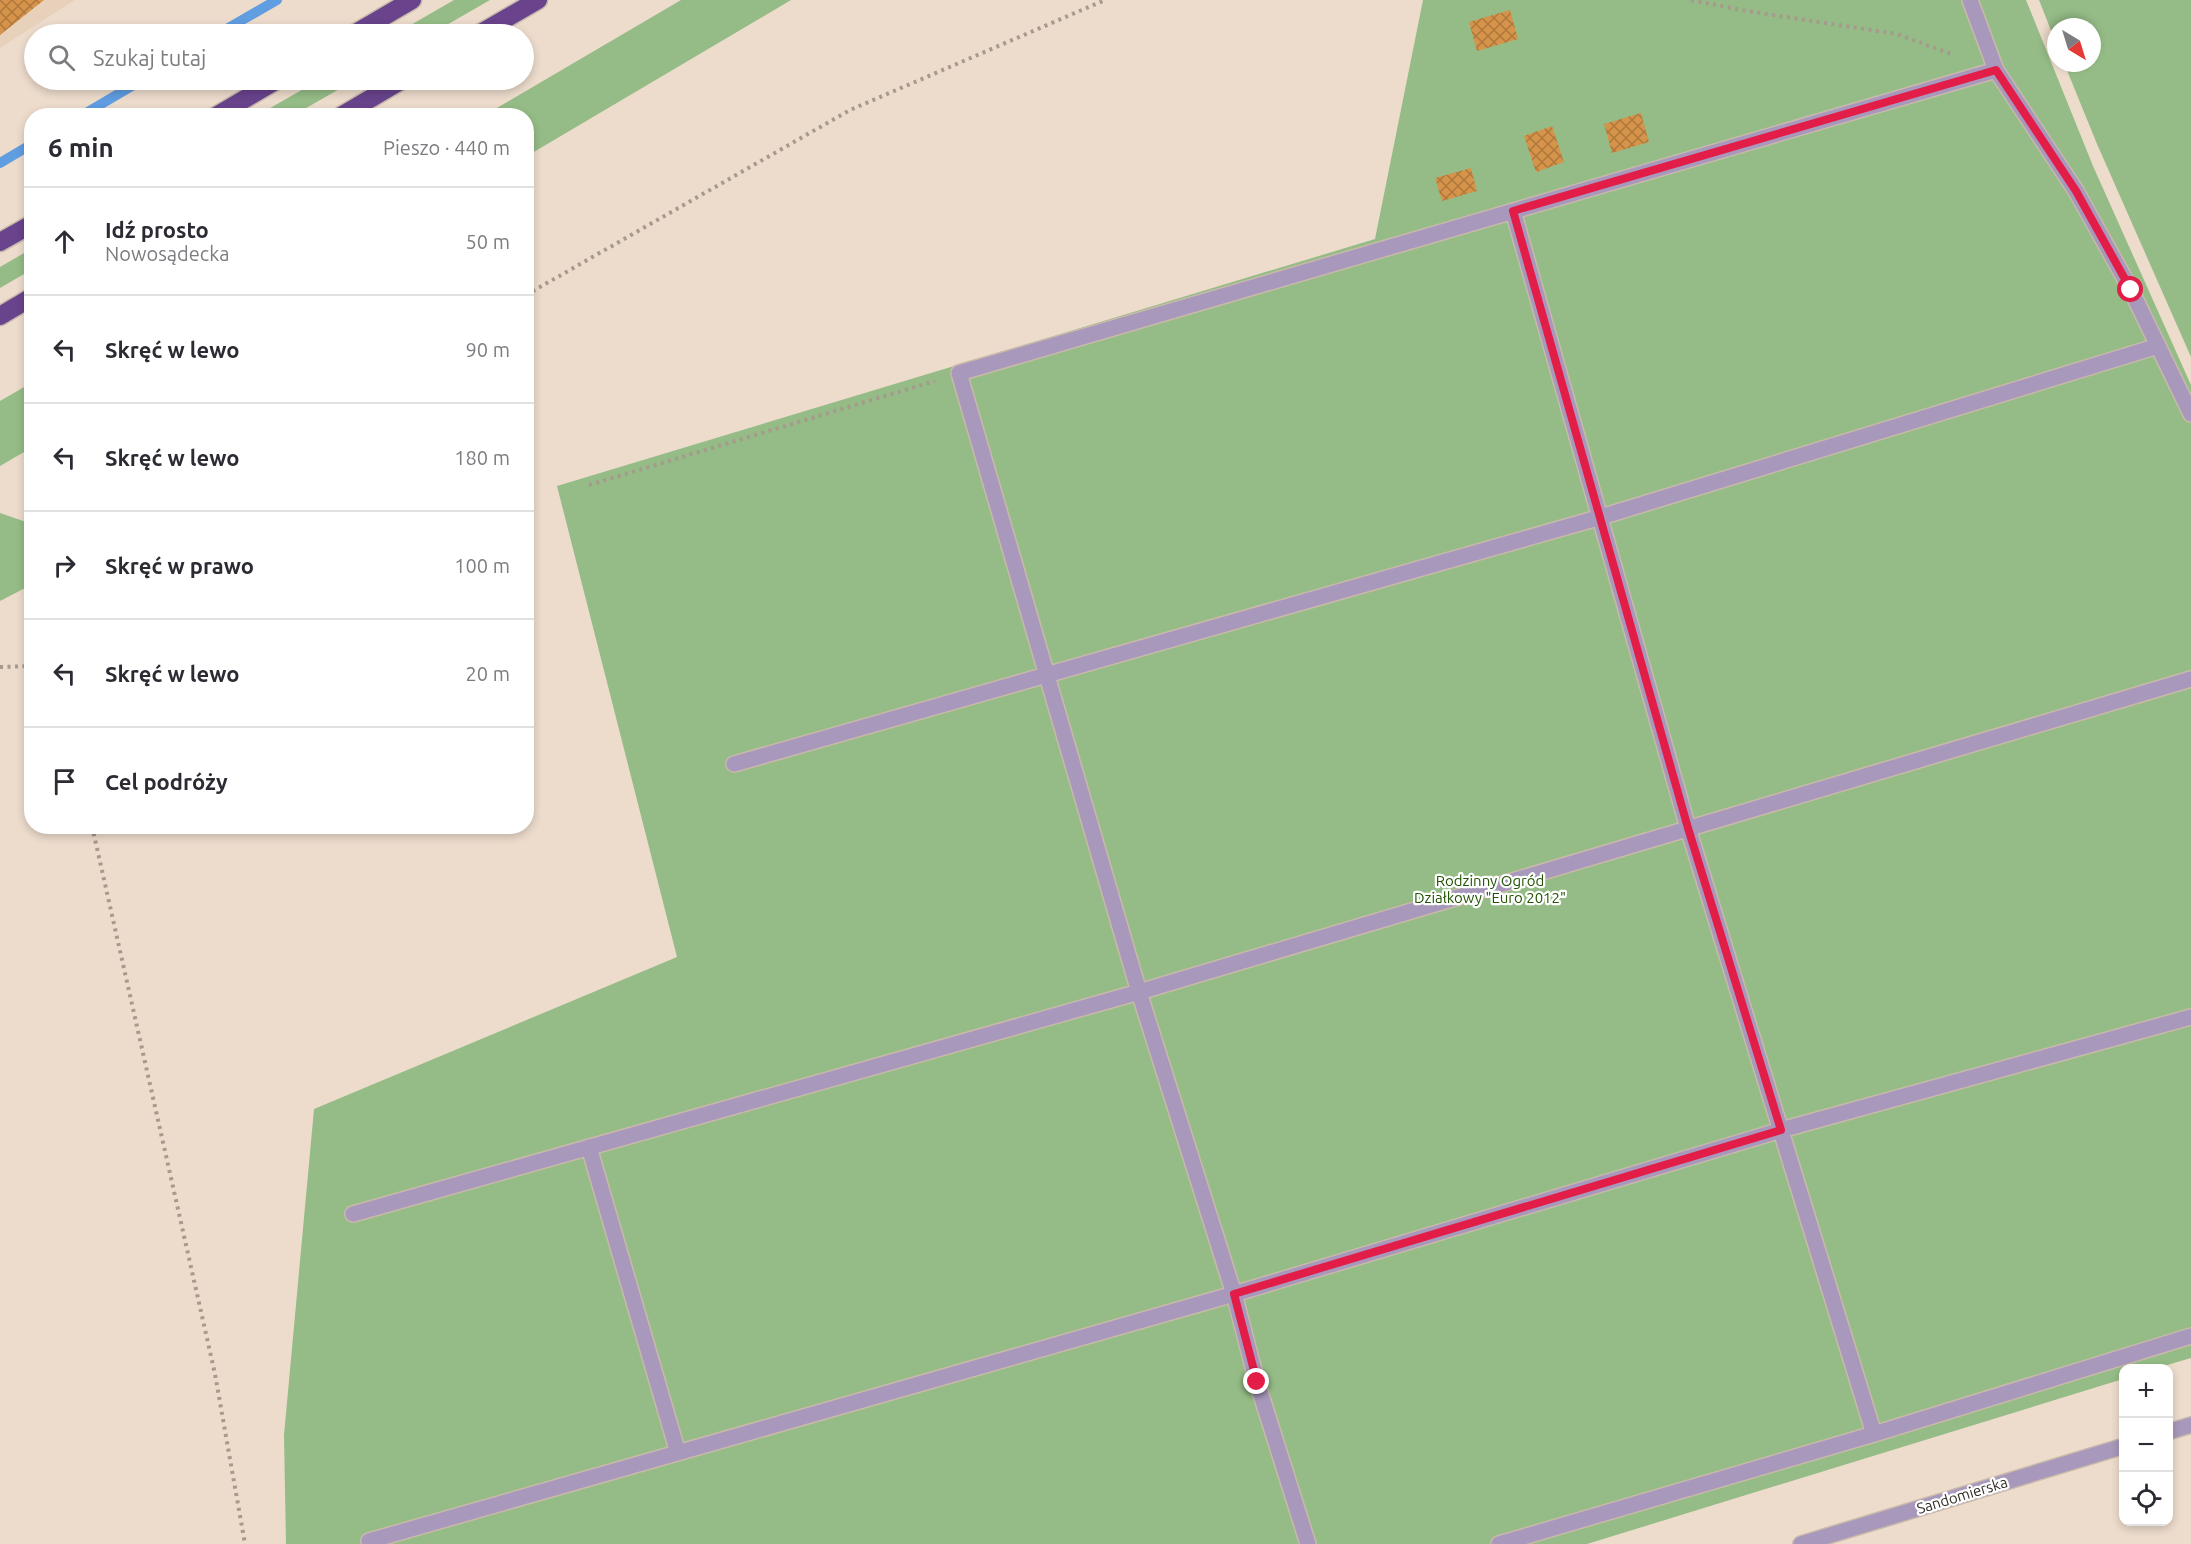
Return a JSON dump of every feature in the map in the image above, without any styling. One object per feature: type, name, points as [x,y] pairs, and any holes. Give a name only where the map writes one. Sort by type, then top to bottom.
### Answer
[{"type":"highway","points":[[371,24],[412,0]]},
{"type":"highway","points":[[496,24],[538,0]]},
{"type":"highway","points":[[230,108],[260,90]]},
{"type":"highway","points":[[355,108],[385,90]]},
{"type":"highway","points":[[0,242],[24,228]]},
{"type":"highway","points":[[0,316],[24,302]]},
{"type":"street","points":[[1970,0],[1996,70],[2076,191],[2131,290],[2191,414]]},
{"type":"street","points":[[1308,1544],[1257,1382],[1234,1294],[1139,992],[958,374],[1996,70]]},
{"type":"street","points":[[1513,211],[1688,828],[1874,1434]]},
{"type":"street","points":[[734,764],[1601,517],[2158,346]]},
{"type":"street","points":[[353,1214],[1139,992],[2191,679]]},
{"type":"street","points":[[369,1541],[1234,1294],[1781,1130],[2191,1017]]},
{"type":"street","points":[[590,1147],[678,1452]]},
{"type":"street","points":[[1499,1544],[1874,1434],[2191,1336]]},
{"type":"street","points":[[2173,1431],[2191,1425]]},
{"type":"street","name":"Sandomierska","points":[[1801,1544],[2119,1448]]},
{"type":"path","points":[[534,290],[850,110],[1105,0]]},
{"type":"path","points":[[1691,0],[1897,34],[1996,70]]},
{"type":"path","points":[[589,485],[958,374]]},
{"type":"path","points":[[0,667],[24,666]]},
{"type":"path","points":[[94,834],[215,1374],[246,1544]]},
{"type":"shaded area","points":[[0,0],[75,0],[38,24],[24,24],[24,33],[0,48]]},
{"type":"green space","points":[[454,0],[490,0],[448,24],[412,24]]},
{"type":"green space","points":[[681,0],[791,0],[534,152],[534,108],[497,108],[528,90],[534,90],[534,86]]},
{"type":"green space","name":"Rodzinny Ogród Działkowy \"Euro 2012\"","points":[[1423,0],[2026,0],[2047,52],[2047,72],[2055,72],[2093,166],[2191,385],[2191,1358],[2171,1364],[2119,1364],[2119,1380],[1587,1544],[286,1544],[284,1435],[314,1109],[677,957],[557,486],[1375,239]]},
{"type":"green space","points":[[2039,0],[2191,0],[2191,357],[2068,72],[2101,72],[2101,18],[2047,18],[2047,20]]},
{"type":"green space","points":[[302,90],[338,90],[306,108],[270,108]]},
{"type":"green space","points":[[24,253],[24,274],[0,288],[0,267]]},
{"type":"green space","points":[[24,387],[24,452],[0,466],[0,401]]},
{"type":"green space","points":[[0,513],[24,521],[24,589],[0,601]]},
{"type":"building","points":[[0,0],[44,0],[0,35]]},
{"type":"building","points":[[1510,10],[1518,39],[1477,51],[1469,22]]},
{"type":"building","points":[[1641,113],[1649,142],[1612,153],[1604,124]]},
{"type":"building","points":[[1552,126],[1564,162],[1536,172],[1524,136]]},
{"type":"building","points":[[1471,168],[1477,191],[1442,201],[1435,178]]},
{"type":"waterway","points":[[235,24],[277,0]]},
{"type":"waterway","points":[[95,108],[125,90]]},
{"type":"waterway","points":[[0,163],[24,149]]},
{"type":"route","points":[[1257,1382],[1234,1294],[1781,1130],[1688,828],[1513,211],[1996,70],[2076,191],[2131,290]]}]
